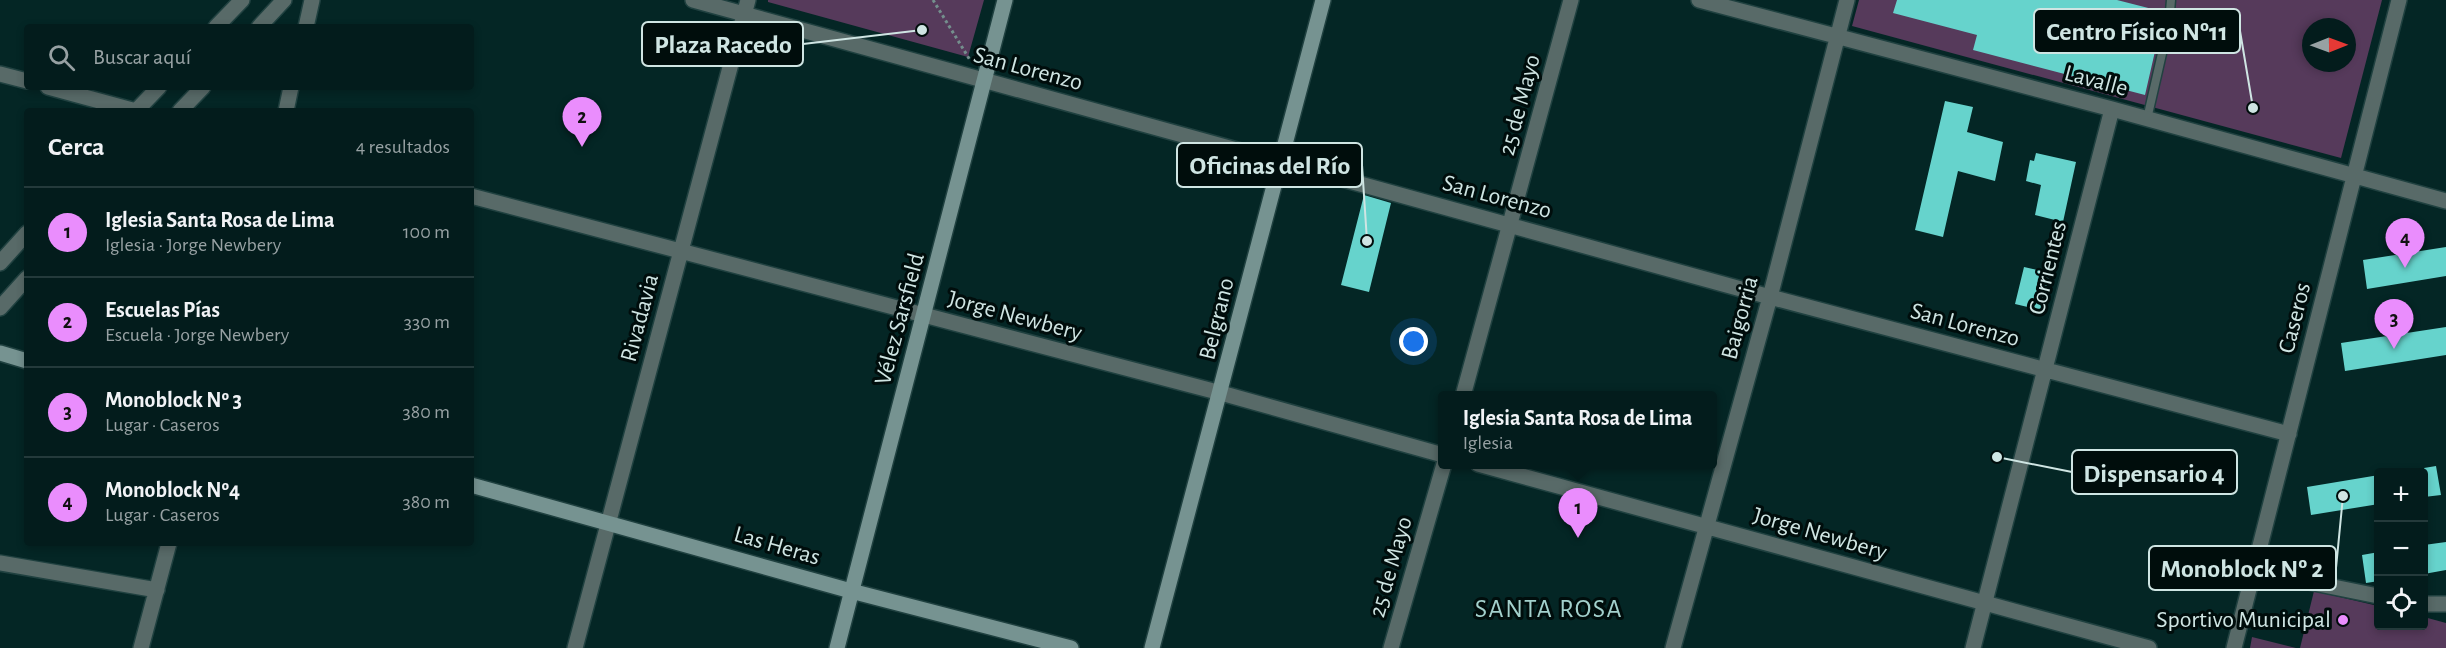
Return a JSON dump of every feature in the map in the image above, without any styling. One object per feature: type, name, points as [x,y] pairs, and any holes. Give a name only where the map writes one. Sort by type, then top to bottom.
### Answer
[{"type":"main road","name":"Vélez Sarsfield","points":[[837,648],[1005,0]]},
{"type":"main road","name":"Belgrano","points":[[1152,648],[1323,0]]},
{"type":"main road","points":[[0,353],[24,360]]},
{"type":"main road","name":"Las Heras","points":[[474,486],[852,591],[1071,648]]},
{"type":"street","points":[[219,24],[242,0]]},
{"type":"street","points":[[262,24],[284,0]]},
{"type":"street","points":[[307,24],[312,0]]},
{"type":"street","name":"San Lorenzo","points":[[693,0],[746,7],[984,80],[1770,297],[2289,434]]},
{"type":"street","name":"25 de Mayo","points":[[1464,391],[1571,0]]},
{"type":"street","name":"Lavalle","points":[[1699,0],[2147,118],[2446,201]]},
{"type":"street","name":"Baigorria","points":[[1673,648],[1770,297],[1847,0]]},
{"type":"street","name":"Caseros","points":[[2234,648],[2399,0]]},
{"type":"street","name":"Rivadavia","points":[[575,648],[746,7]]},
{"type":"street","points":[[0,74],[24,80]]},
{"type":"street","points":[[59,90],[125,108]]},
{"type":"street","points":[[139,108],[156,90]]},
{"type":"street","points":[[183,108],[200,90]]},
{"type":"street","points":[[286,108],[290,90]]},
{"type":"street","name":"Corrientes","points":[[1973,648],[2112,109]]},
{"type":"street","name":"Jorge Newbery","points":[[474,197],[1221,393],[1438,454]]},
{"type":"street","points":[[0,263],[24,236]]},
{"type":"street","points":[[0,308],[24,281]]},
{"type":"street","name":"25 de Mayo","points":[[1391,648],[1443,469]]},
{"type":"street","name":"Jorge Newbery","points":[[1493,469],[1706,525],[2149,648]]},
{"type":"street","points":[[141,648],[168,546]]},
{"type":"street","points":[[0,563],[157,590]]},
{"type":"street","points":[[2255,571],[2374,595]]},
{"type":"street","points":[[2428,603],[2446,604]]},
{"type":"lane","points":[[2147,118],[2169,23],[2171,0]]},
{"type":"path","points":[[933,0],[984,80]]},
{"type":"shaded area","points":[[768,0],[984,0],[968,57],[768,2]]},
{"type":"shaded area","points":[[1859,0],[2382,0],[2341,158],[1852,26]]},
{"type":"shaded area","name":"Sportivo Municipal","points":[[2314,591],[2374,605],[2374,630],[2428,630],[2428,618],[2446,623],[2446,648],[2300,648]]},
{"type":"shaded area","name":"Sportivo Municipal","points":[[2252,637],[2296,648],[2250,648]]},
{"type":"building","points":[[1897,0],[2117,0],[2164,12],[2145,95],[1973,50],[1977,35],[1893,13]]},
{"type":"building","points":[[1945,101],[1973,107],[1967,132],[2003,142],[1995,181],[1958,171],[1943,237],[1915,230]]},
{"type":"building","points":[[2036,153],[2076,162],[2063,222],[2035,215],[2041,185],[2026,181],[2030,160],[2034,161]]},
{"type":"building","points":[[1364,195],[1391,203],[1369,292],[1341,285]]},
{"type":"building","points":[[2446,247],[2446,276],[2367,289],[2363,260]]},
{"type":"building","points":[[2024,267],[2050,273],[2041,310],[2015,304]]},
{"type":"building","points":[[2446,327],[2446,355],[2345,371],[2341,343]]},
{"type":"building","points":[[2436,466],[2441,495],[2428,497],[2428,468],[2424,468]]},
{"type":"building","points":[[2374,476],[2374,505],[2311,515],[2307,487]]},
{"type":"building","points":[[2446,542],[2446,570],[2428,573],[2428,544]]},
{"type":"building","points":[[2374,553],[2374,582],[2366,583],[2362,555]]},
{"type":"place","name":"Plaza Racedo","points":[[922,30]]},
{"type":"place","name":"Centro Físico Nº11","points":[[2253,108]]},
{"type":"place","name":"Escuelas Pías","points":[[582,147]]},
{"type":"place","name":"Oficinas del Río","points":[[1367,241]]},
{"type":"place","name":"Monoblock Nº4","points":[[2405,268]]},
{"type":"place","name":"Monoblock Nº 3","points":[[2394,349]]},
{"type":"place","name":"Dispensario 4","points":[[1997,457]]},
{"type":"place","name":"Monoblock Nº 2","points":[[2343,496]]},
{"type":"place","name":"Iglesia Santa Rosa de Lima","points":[[1578,538]]},
{"type":"place","name":"Sportivo Municipal","points":[[2343,620]]},
{"type":"district","name":"SANTA ROSA","points":[[1549,609]]}]
